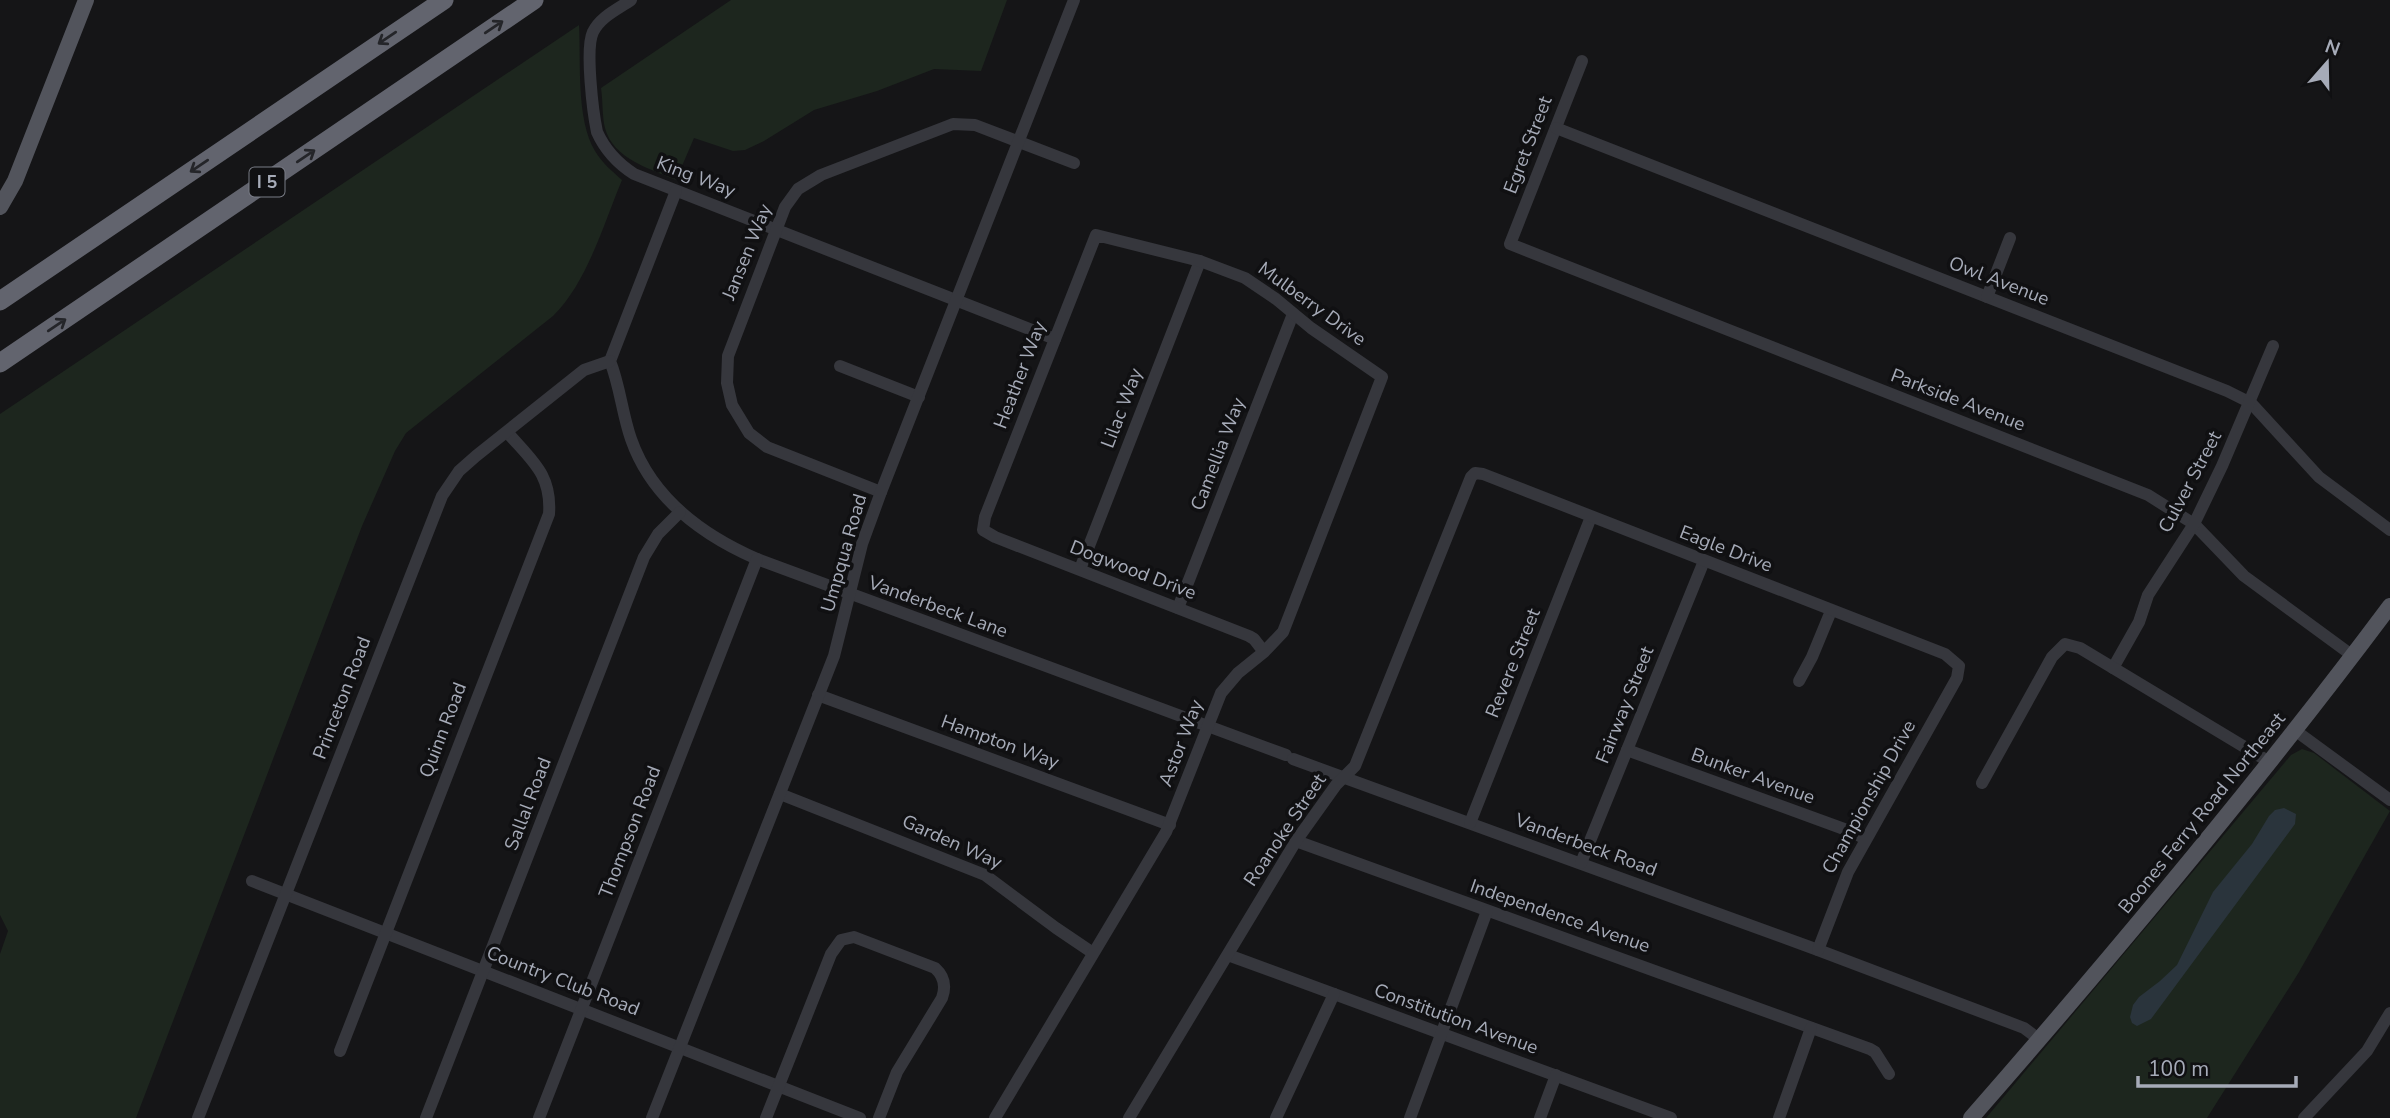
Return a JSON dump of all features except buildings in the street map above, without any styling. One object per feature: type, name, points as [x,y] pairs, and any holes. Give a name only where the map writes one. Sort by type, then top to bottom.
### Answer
[{"type":"highway","points":[[0,301],[444,0]]},
{"type":"highway","name":"I 5","points":[[0,363],[534,0]]},
{"type":"main road","points":[[0,207],[15,181],[86,0]]},
{"type":"main road","name":"Boones Ferry Road Northeast","points":[[1971,1118],[2148,914],[2297,731],[2390,606]]},
{"type":"street","name":"King Way","points":[[631,0],[603,19],[590,40],[597,132],[610,155],[626,169],[1055,339]]},
{"type":"street","name":"Umpqua Road","points":[[653,1118],[840,638],[862,544],[881,492],[1074,0]]},
{"type":"street","name":"Egret Street","points":[[1510,244],[1582,61]]},
{"type":"street","name":"Jansen Way","points":[[881,492],[767,447],[749,433],[732,404],[727,383],[727,356],[775,228],[789,201],[811,180],[943,127],[968,124],[1073,163]]},
{"type":"street","name":"Owl Avenue","points":[[1556,128],[2251,402],[2319,477],[2390,530]]},
{"type":"street","points":[[610,361],[676,191]]},
{"type":"street","name":"Mulberry Drive","points":[[1096,235],[1200,261],[1245,278],[1382,377]]},
{"type":"street","name":"Heather Way","points":[[983,530],[985,517],[1096,235]]},
{"type":"street","points":[[1987,297],[2010,238]]},
{"type":"street","name":"Parkside Avenue","points":[[1510,244],[2148,495],[2194,524],[2244,576],[2353,656]]},
{"type":"street","name":"Lilac Way","points":[[1080,569],[1200,261]]},
{"type":"street","name":"Camellia Way","points":[[1178,608],[1293,314]]},
{"type":"street","name":"Culver Street","points":[[2113,668],[2139,622],[2148,595],[2194,524],[2251,402],[2273,345]]},
{"type":"street","name":"Princeton Road","points":[[198,1118],[442,496],[459,471],[584,370],[610,361]]},
{"type":"street","name":"Vanderbeck Lane","points":[[610,361],[632,441],[660,491],[680,512],[716,539],[757,559],[850,595],[1289,757]]},
{"type":"street","points":[[840,366],[919,397]]},
{"type":"street","name":"Astor Way","points":[[995,1118],[1170,825],[1221,693],[1238,673],[1278,639],[1287,622],[1382,377]]},
{"type":"street","name":"Quinn Road","points":[[340,1051],[384,932],[549,514],[550,494],[545,477],[507,432]]},
{"type":"street","name":"Eagle Drive","points":[[1475,473],[1945,654],[1959,666]]},
{"type":"street","name":"Roanoke Street","points":[[1129,1118],[1296,841],[1336,785],[1355,766],[1471,477],[1475,473]]},
{"type":"street","name":"Sallal Road","points":[[426,1118],[644,557],[658,534],[680,512]]},
{"type":"street","name":"Revere Street","points":[[1470,823],[1591,517]]},
{"type":"street","name":"Dogwood Drive","points":[[983,530],[1249,636],[1264,652]]},
{"type":"street","name":"Thompson Road","points":[[539,1118],[757,559]]},
{"type":"street","name":"Fairway Street","points":[[1581,863],[1704,561]]},
{"type":"street","points":[[1798,681],[1812,657],[1831,611]]},
{"type":"street","points":[[1982,783],[2052,657],[2065,644],[2080,648],[2272,762]]},
{"type":"street","name":"Championship Drive","points":[[1818,950],[1838,894],[1865,839],[1953,685],[1959,666]]},
{"type":"street","name":"Hampton Way","points":[[818,695],[1170,825]]},
{"type":"street","points":[[2297,731],[2390,800]]},
{"type":"street","name":"Bunker Avenue","points":[[1627,750],[1855,833],[1865,839]]},
{"type":"street","name":"Vanderbeck Road","points":[[1289,757],[1866,968],[2028,1030],[2040,1040]]},
{"type":"street","name":"Garden Way","points":[[780,793],[985,875],[1093,953]]},
{"type":"street","name":"Independence Avenue","points":[[1296,841],[1870,1049],[1875,1052],[1889,1074]]},
{"type":"street","name":"Country Club Road","points":[[251,881],[860,1118]]},
{"type":"street","points":[[1410,1118],[1488,911]]},
{"type":"street","points":[[766,1118],[834,948],[841,940],[849,937],[935,968],[940,972],[945,986],[942,999],[897,1072],[880,1118]]},
{"type":"street","name":"Constitution Avenue","points":[[1228,955],[1671,1118]]},
{"type":"street","points":[[1276,1118],[1334,995]]},
{"type":"street","points":[[2304,1118],[2368,1052],[2390,1013]]},
{"type":"street","points":[[1779,1118],[1811,1028]]},
{"type":"street","points":[[1540,1118],[1556,1075]]},
{"type":"shaded area","points":[[731,0],[1007,0],[981,71],[934,69],[877,91],[814,110],[745,150],[733,151],[694,138],[676,180],[634,162],[609,139],[604,123],[601,88]]},
{"type":"shaded area","points":[[579,25],[582,107],[589,138],[607,167],[622,180],[601,233],[576,287],[553,316],[406,433],[395,451],[362,526],[136,1118],[0,1118],[0,954],[8,931],[0,915],[0,414]]},
{"type":"shaded area","points":[[2302,749],[2314,753],[2390,811],[2299,972],[2207,1118],[1986,1118],[2291,755]]},
{"type":"shaded area","points":[[2284,808],[2296,814],[2295,824],[2151,1019],[2137,1026],[2132,1023],[2130,1017],[2133,1005],[2177,965],[2213,892],[2252,844],[2269,816],[2275,810]]}]
